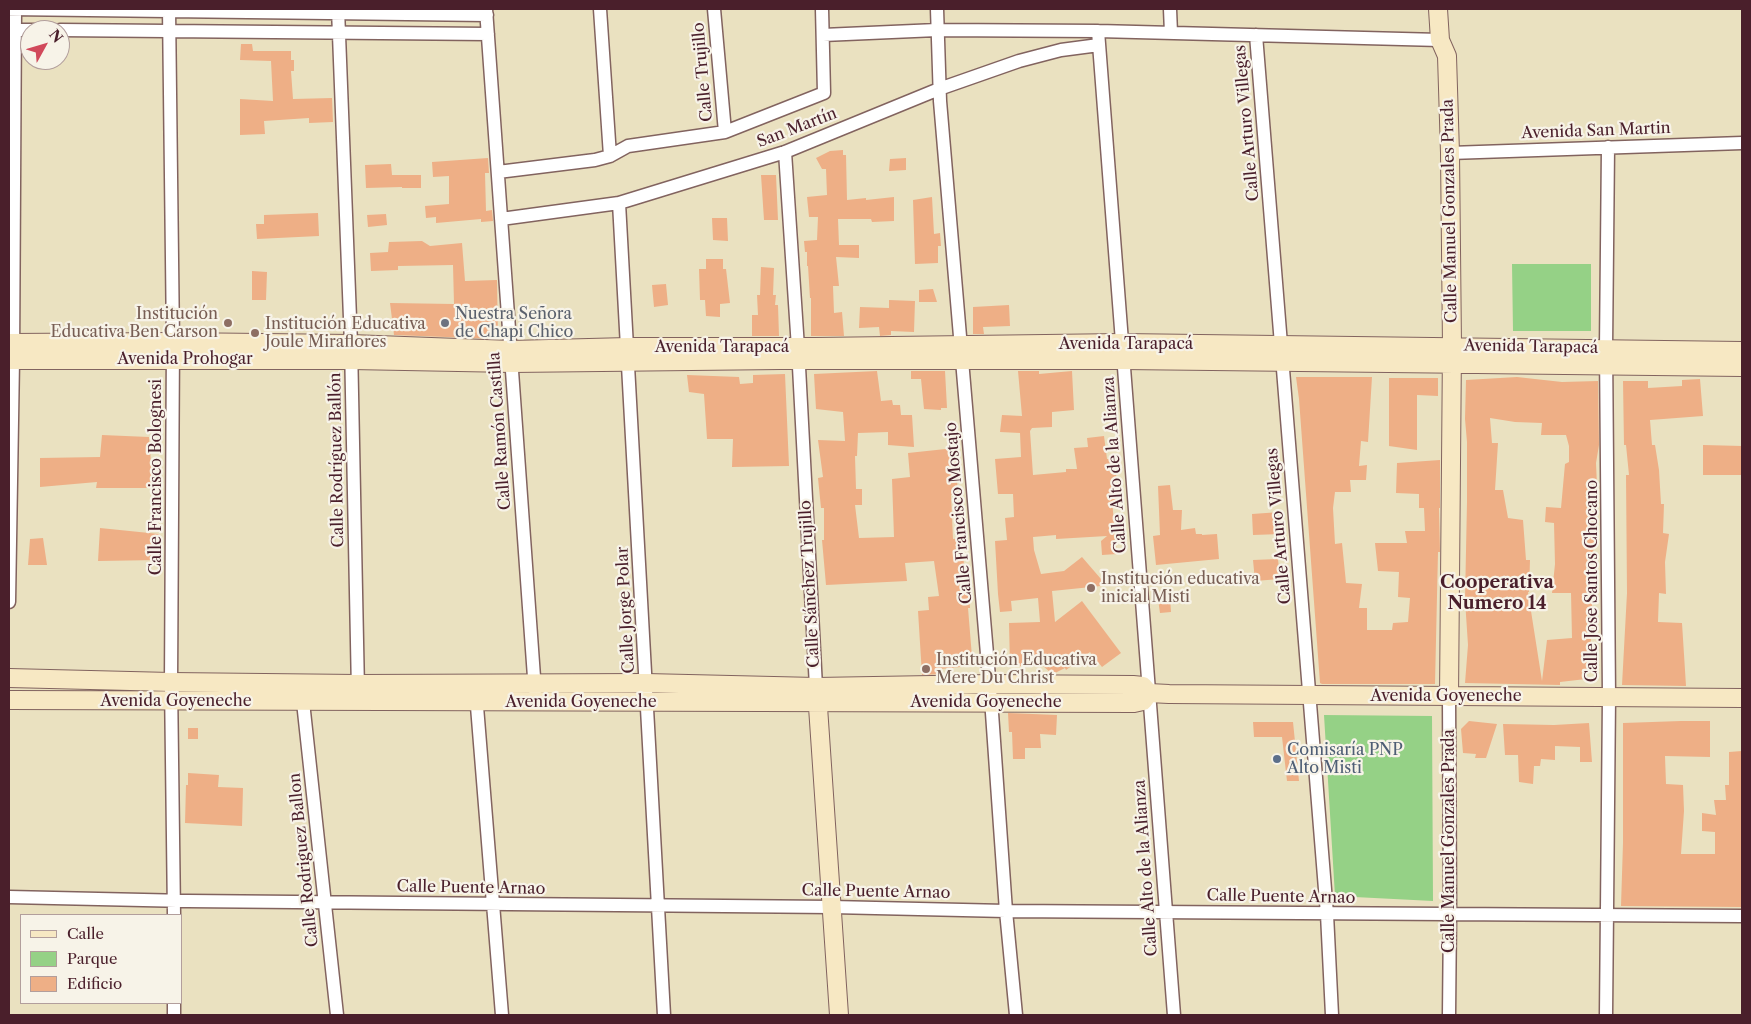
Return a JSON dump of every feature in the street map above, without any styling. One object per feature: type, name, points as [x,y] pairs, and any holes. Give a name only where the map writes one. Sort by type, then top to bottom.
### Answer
[{"type":"street","points":[[9,9],[486,12]]},
{"type":"street","points":[[9,602],[12,30],[15,9]]},
{"type":"street","points":[[600,9],[610,156]]},
{"type":"street","name":"Calle Trujillo","points":[[714,9],[725,132]]},
{"type":"street","points":[[498,172],[586,162],[610,156],[628,146],[725,132],[824,93],[822,9]]},
{"type":"street","name":"Calle Francisco Mostajo","points":[[937,9],[939,89],[990,684],[1006,911],[1016,1015]]},
{"type":"street","points":[[1170,9],[1171,33]]},
{"type":"street","name":"Calle Manuel Gonzales Prada","points":[[1438,9],[1440,40],[1447,56],[1450,152],[1452,355],[1449,1015]]},
{"type":"street","name":"Calle Francisco Bolognesi","points":[[169,10],[173,350],[171,700],[174,914]]},
{"type":"street","name":"Calle Rodríguez Ballón","points":[[338,11],[352,352],[358,693]]},
{"type":"street","name":"Calle Ramón Castilla","points":[[486,12],[536,701]]},
{"type":"street","points":[[70,30],[488,34]]},
{"type":"street","points":[[823,35],[937,30],[1098,31],[1440,40]]},
{"type":"street","name":"Calle Alto de la Alianza","points":[[1098,31],[1174,1015]]},
{"type":"street","name":"Calle Arturo Villegas","points":[[1256,35],[1327,914],[1332,1015]]},
{"type":"street","name":"San Martín","points":[[501,219],[619,203],[784,152],[939,89],[1019,61],[1062,50],[1099,45]]},
{"type":"street","name":"Avenida San Martin","points":[[1450,152],[1742,143]]},
{"type":"street","name":"Calle Jose Santos Chocano","points":[[1606,1015],[1609,697],[1608,147]]},
{"type":"street","name":"Calle Sánchez Trujillo","points":[[784,152],[798,354],[817,694],[839,1015]]},
{"type":"street","name":"Calle Jorge Polar","points":[[619,203],[664,1015]]},
{"type":"street","name":"Avenida Tarapacá","points":[[511,356],[1122,351],[1281,344],[1452,355]]},
{"type":"street","name":"Avenida Prohogar","points":[[11,351],[173,350],[511,356]]},
{"type":"street","name":"Avenida Tarapacá","points":[[1122,351],[1282,363],[1452,355],[1607,356],[1742,351]]},
{"type":"street","name":"Avenida Tarapacá","points":[[1607,356],[1742,367]]},
{"type":"street","name":"Avenida Goyeneche","points":[[9,678],[171,682],[477,702],[648,702],[990,684],[1133,685],[1143,686],[1149,693],[1310,696],[1742,698]]},
{"type":"street","name":"Avenida Goyeneche","points":[[9,700],[304,702],[358,693],[476,684],[534,682],[646,682],[817,694],[991,702],[1134,703],[1143,701],[1149,693]]},
{"type":"street","points":[[476,684],[502,1015]]},
{"type":"street","name":"Calle Rodriguez Ballon","points":[[304,702],[337,1015]]},
{"type":"street","name":"Calle Puente Arnao","points":[[9,897],[174,901],[832,907],[1006,911],[1742,916]]},
{"type":"green space","points":[[1512,264],[1591,264],[1591,331],[1513,331]]},
{"type":"green space","points":[[1324,715],[1432,716],[1433,901],[1335,896]]},
{"type":"building","points":[[241,44],[252,44],[253,51],[291,51],[291,60],[294,60],[294,71],[291,71],[293,99],[332,98],[333,122],[309,123],[309,118],[264,121],[265,134],[240,135],[240,99],[273,101],[271,61],[240,60]]},
{"type":"building","points":[[843,150],[843,155],[846,155],[847,200],[894,197],[894,221],[872,222],[871,219],[838,219],[839,245],[859,245],[859,258],[836,257],[839,286],[833,286],[834,313],[842,312],[844,336],[811,336],[811,298],[807,252],[805,252],[804,241],[817,240],[818,217],[809,217],[807,197],[827,195],[826,169],[822,169],[816,158],[830,151]]},
{"type":"building","points":[[488,158],[489,173],[485,173],[486,211],[492,210],[493,221],[481,222],[481,219],[436,223],[436,217],[426,218],[425,206],[449,204],[449,176],[433,177],[432,162]]},
{"type":"building","points":[[906,158],[906,170],[889,171],[890,159]]},
{"type":"building","points":[[391,164],[392,175],[421,175],[421,188],[366,188],[365,165]]},
{"type":"building","points":[[761,175],[776,175],[778,220],[764,220]]},
{"type":"building","points":[[932,197],[934,234],[940,233],[941,246],[938,246],[938,263],[915,264],[913,200]]},
{"type":"building","points":[[318,213],[319,236],[257,239],[256,224],[264,224],[264,215]]},
{"type":"building","points":[[386,214],[387,225],[368,227],[367,215]]},
{"type":"building","points":[[712,218],[727,218],[728,241],[713,240]]},
{"type":"building","name":"Nuestra Señora de Chapi Chico","points":[[422,241],[430,246],[462,243],[465,281],[497,280],[498,339],[394,335],[390,303],[454,304],[453,265],[398,266],[398,270],[371,271],[370,253],[388,252],[389,242]]},
{"type":"building","points":[[706,259],[723,259],[723,269],[726,269],[730,303],[720,304],[720,317],[706,316],[705,300],[700,300],[699,269],[706,269]]},
{"type":"building","points":[[761,267],[774,268],[773,295],[776,295],[775,305],[778,305],[779,336],[752,336],[752,315],[758,315],[757,295],[760,295]]},
{"type":"building","points":[[252,271],[267,272],[266,300],[252,300]]},
{"type":"building","points":[[666,284],[668,305],[654,307],[652,285]]},
{"type":"building","points":[[933,289],[937,302],[919,302],[919,290]]},
{"type":"building","points":[[889,300],[915,301],[914,332],[891,331],[891,335],[880,336],[879,327],[859,328],[860,307],[889,308]]},
{"type":"building","points":[[1009,305],[1010,326],[983,327],[984,334],[973,334],[973,307]]},
{"type":"building","points":[[877,371],[881,401],[892,400],[893,405],[900,405],[901,415],[912,415],[914,447],[888,445],[888,432],[858,433],[857,456],[855,456],[856,489],[862,489],[862,505],[855,505],[859,538],[894,537],[892,479],[910,477],[908,453],[955,448],[958,495],[951,495],[953,539],[962,538],[965,579],[969,593],[970,608],[968,608],[972,657],[970,658],[971,666],[940,669],[941,674],[922,675],[918,611],[929,610],[928,597],[939,596],[934,561],[905,563],[907,581],[826,585],[822,540],[824,540],[824,508],[821,508],[818,478],[823,477],[818,440],[845,441],[843,412],[816,409],[814,374]]},
{"type":"building","points":[[911,371],[945,371],[947,408],[941,408],[941,410],[924,409],[921,379],[911,379]]},
{"type":"building","points":[[1018,371],[1039,371],[1039,374],[1072,371],[1074,410],[1052,412],[1052,427],[1032,428],[1030,431],[1033,475],[1077,469],[1074,448],[1088,447],[1087,438],[1104,436],[1111,472],[1116,472],[1118,501],[1112,501],[1117,554],[1102,555],[1101,541],[1107,536],[1056,539],[1056,535],[1033,537],[1034,550],[1041,574],[1064,571],[1082,557],[1101,579],[1101,586],[1052,591],[1055,622],[1082,601],[1121,653],[1102,667],[1090,652],[1066,670],[1065,668],[1055,673],[1050,672],[1043,666],[1010,666],[1009,623],[1040,622],[1038,598],[1011,601],[1012,611],[1000,612],[998,594],[995,541],[1007,540],[1005,518],[1014,517],[1013,494],[998,494],[995,459],[1021,457],[1020,433],[1000,432],[1002,415],[1022,416]]},
{"type":"building","points":[[785,374],[789,466],[732,467],[733,439],[707,439],[704,394],[689,392],[687,375],[739,377],[740,384],[753,383],[753,375]]},
{"type":"building","points":[[1296,377],[1372,377],[1368,442],[1361,441],[1359,466],[1367,465],[1366,480],[1350,480],[1351,492],[1335,492],[1333,508],[1335,544],[1342,543],[1346,583],[1362,584],[1359,608],[1367,608],[1367,630],[1392,630],[1393,623],[1408,622],[1410,598],[1398,597],[1399,572],[1378,571],[1375,543],[1407,543],[1405,531],[1425,531],[1424,508],[1419,508],[1419,494],[1396,493],[1397,463],[1440,460],[1440,552],[1438,552],[1435,684],[1320,683]]},
{"type":"building","points":[[1517,377],[1562,382],[1598,381],[1599,445],[1596,463],[1598,508],[1594,524],[1595,535],[1592,563],[1592,622],[1595,622],[1597,639],[1591,639],[1586,679],[1560,682],[1560,685],[1465,683],[1468,645],[1465,600],[1467,502],[1466,380]],"holes":[[[1490,418],[1515,422],[1542,423],[1541,435],[1566,435],[1569,446],[1569,462],[1565,464],[1561,508],[1546,507],[1545,522],[1554,523],[1555,564],[1552,593],[1571,593],[1572,638],[1547,640],[1542,681],[1528,592],[1530,560],[1526,560],[1523,520],[1508,518],[1503,490],[1495,490],[1498,443],[1492,443]]]},
{"type":"building","points":[[1389,378],[1438,378],[1438,396],[1417,395],[1417,450],[1389,446]]},
{"type":"building","points":[[1700,379],[1703,416],[1650,420],[1652,445],[1655,445],[1659,470],[1661,504],[1664,504],[1663,533],[1669,534],[1665,562],[1666,594],[1659,593],[1658,622],[1682,623],[1686,686],[1622,685],[1627,593],[1626,475],[1629,475],[1626,445],[1624,445],[1623,381],[1648,381],[1648,388],[1682,386],[1682,380]]},
{"type":"building","points":[[102,435],[149,437],[153,488],[96,488],[97,482],[40,487],[40,458],[100,457]]},
{"type":"building","points":[[1703,445],[1742,446],[1742,475],[1703,475]]},
{"type":"building","points":[[1170,485],[1173,510],[1182,510],[1181,530],[1195,528],[1196,534],[1217,534],[1219,559],[1156,565],[1153,536],[1160,535],[1158,486]]},
{"type":"building","points":[[1280,512],[1281,534],[1253,535],[1252,514]]},
{"type":"building","points":[[100,528],[159,534],[159,560],[98,561]]},
{"type":"building","points":[[43,538],[47,565],[28,565],[30,539]]},
{"type":"building","points":[[1278,559],[1280,579],[1255,581],[1253,560]]},
{"type":"building","points":[[1170,597],[1171,612],[1160,613],[1158,599]]},
{"type":"building","points":[[1008,713],[1057,715],[1056,735],[1040,734],[1041,748],[1025,748],[1025,759],[1013,759],[1012,732],[1009,732]]},
{"type":"building","points":[[1469,721],[1497,724],[1486,758],[1475,758],[1476,754],[1463,753],[1461,729]]},
{"type":"building","points":[[1710,721],[1710,757],[1665,756],[1666,784],[1683,785],[1684,811],[1681,854],[1715,854],[1715,832],[1702,831],[1702,813],[1716,815],[1714,800],[1726,800],[1725,785],[1729,785],[1729,752],[1742,751],[1742,907],[1621,906],[1623,723]]},
{"type":"building","points":[[1253,722],[1293,722],[1299,781],[1287,781],[1282,737],[1254,737]]},
{"type":"building","points":[[1589,723],[1592,762],[1580,762],[1580,747],[1555,746],[1555,760],[1541,759],[1540,766],[1534,766],[1533,784],[1519,782],[1518,755],[1505,755],[1503,724],[1554,725]]},
{"type":"building","points":[[188,728],[198,728],[198,739],[188,739]]},
{"type":"building","points":[[188,773],[219,775],[218,787],[243,788],[242,826],[185,823]]},
{"type":"place","name":"Institución Educativa Ben Carson","points":[[228,323]]},
{"type":"place","name":"Nuestra Señora de Chapi Chico","points":[[445,323]]},
{"type":"place","name":"Institución Educativa Joule Miraflores","points":[[255,333]]},
{"type":"place","name":"Institución educativa inicial Misti","points":[[1091,588]]},
{"type":"place","name":"Institución Educativa Mere Du Christ","points":[[926,669]]},
{"type":"place","name":"Comisaría PNP Alto Misti","points":[[1277,759]]},
{"type":"district","name":"Cooperativa Numero 14","points":[[1497,593]]}]
